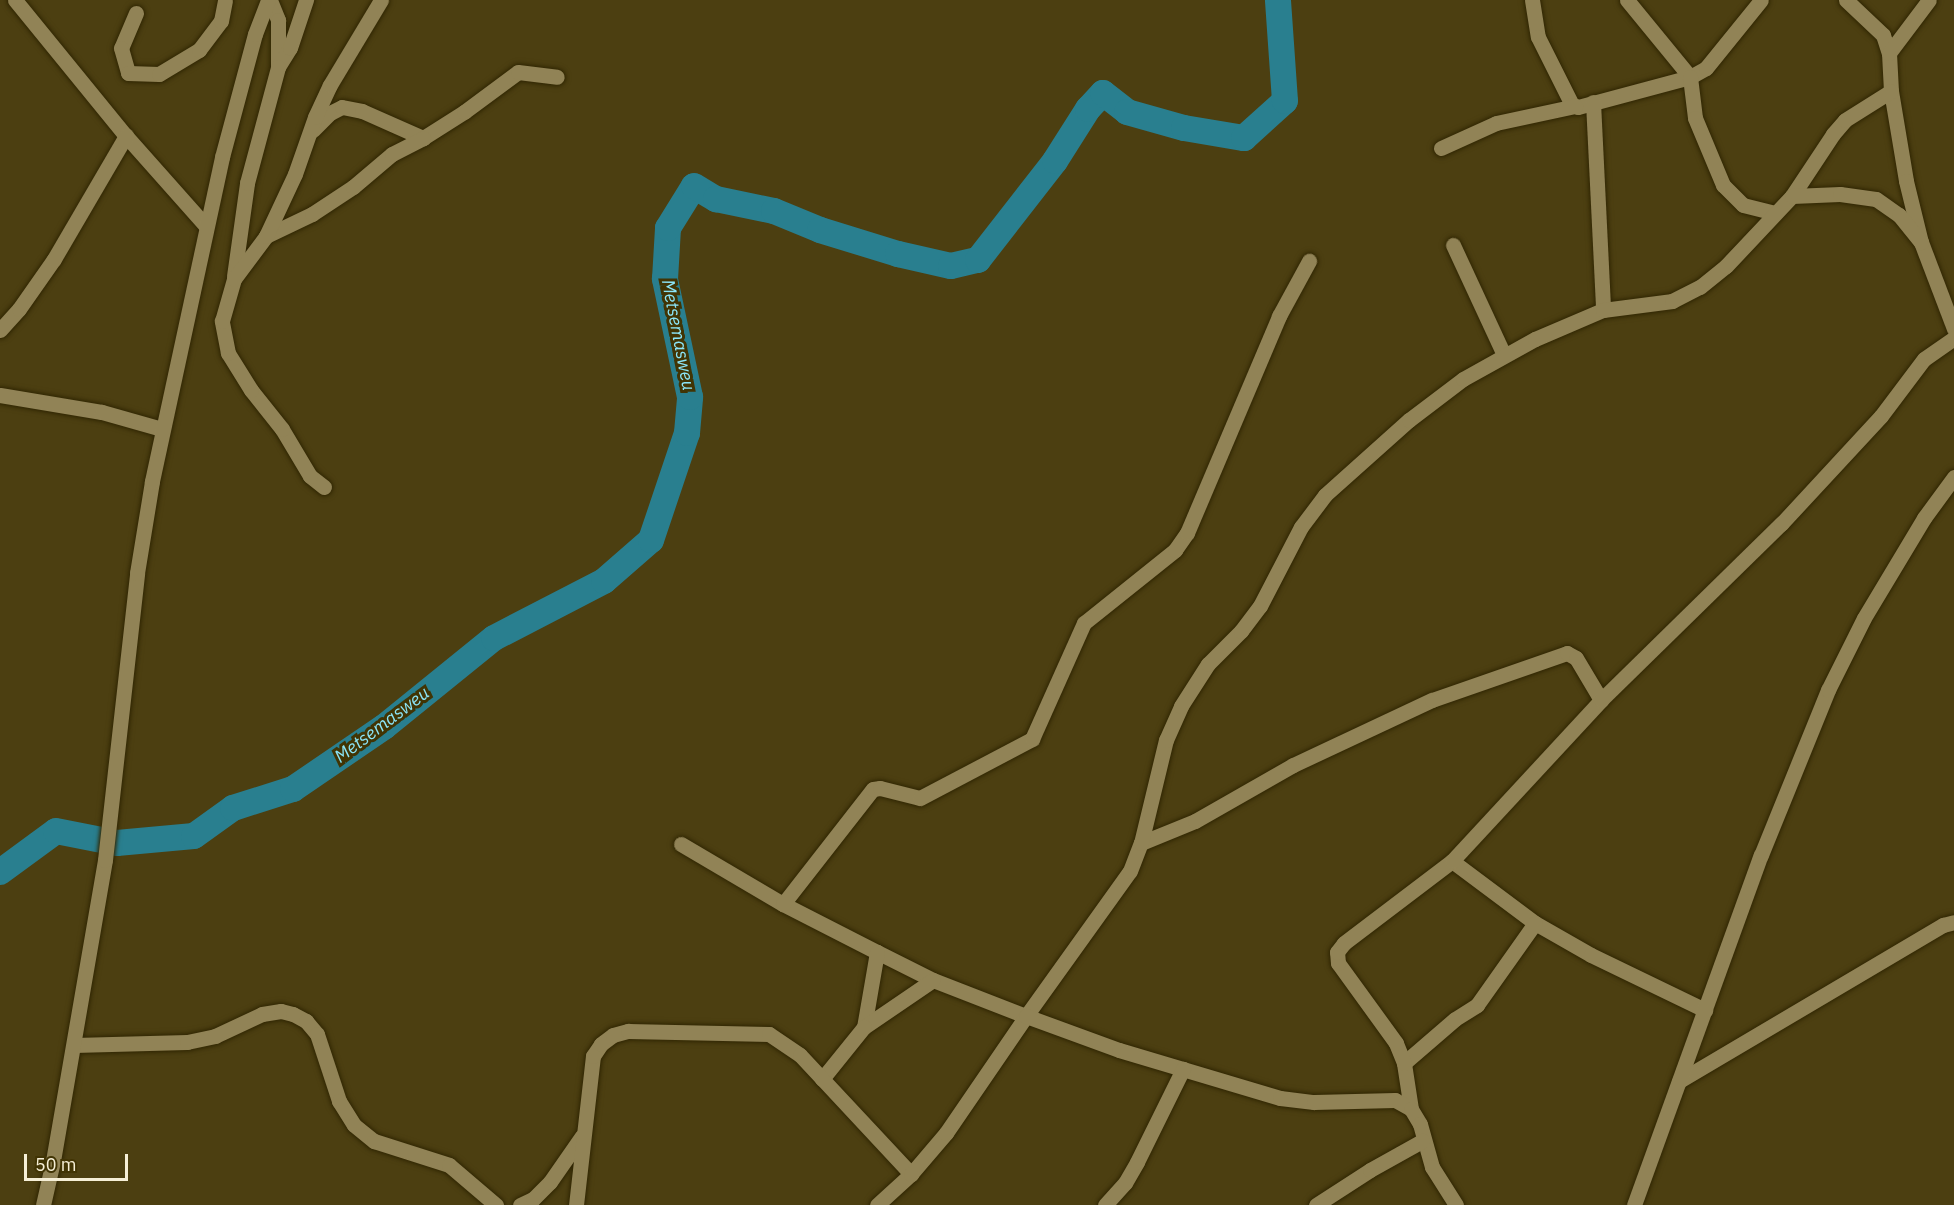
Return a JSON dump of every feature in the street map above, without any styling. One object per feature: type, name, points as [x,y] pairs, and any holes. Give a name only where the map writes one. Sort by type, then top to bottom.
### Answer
[{"type":"street","points":[[15,0],[126,136],[206,226]]},
{"type":"street","points":[[136,13],[121,48],[128,73],[159,74],[200,50],[221,21],[225,0]]},
{"type":"street","points":[[269,0],[278,20],[278,67],[247,183],[234,279],[222,321],[228,353],[251,390],[282,429],[310,476],[324,487]]},
{"type":"street","points":[[43,1205],[74,1045],[105,860],[137,573],[162,429],[206,226],[255,34],[269,0]]},
{"type":"street","points":[[278,67],[290,48],[305,3],[319,0]]},
{"type":"street","points":[[234,279],[266,236],[330,85],[381,0]]},
{"type":"street","points":[[1532,0],[1538,37],[1575,106]]},
{"type":"street","points":[[1627,0],[1690,77],[1695,118],[1723,185],[1743,205],[1774,213]]},
{"type":"street","points":[[1441,148],[1496,123],[1593,102],[1690,77],[1706,68],[1761,0]]},
{"type":"street","points":[[1846,0],[1883,35],[1889,53],[1891,91],[1900,156],[1921,242],[1954,328]]},
{"type":"street","points":[[1889,53],[1929,0]]},
{"type":"street","points":[[266,236],[312,213],[353,187],[392,154],[464,112],[518,72],[557,77]]},
{"type":"street","points":[[878,1205],[911,1174],[946,1133],[1130,871],[1141,843],[1166,740],[1181,706],[1208,664],[1241,631],[1260,606],[1301,527],[1325,495],[1409,420],[1463,379],[1504,355],[1603,310],[1672,301],[1700,287],[1726,266],[1792,196],[1833,134],[1845,120],[1891,91]]},
{"type":"street","points":[[1593,102],[1603,310]]},
{"type":"street","points":[[311,132],[330,113],[342,107],[379,118],[423,138]]},
{"type":"street","points":[[0,330],[19,309],[54,259],[126,136]]},
{"type":"street","points":[[1792,196],[1840,194],[1876,199],[1899,215],[1921,242]]},
{"type":"street","points":[[1453,245],[1504,355]]},
{"type":"street","points":[[783,904],[873,789],[880,788],[921,798],[1032,739],[1084,623],[1175,550],[1187,533],[1279,316],[1309,261]]},
{"type":"street","points":[[1456,1205],[1432,1167],[1422,1141],[1420,1124],[1411,1109],[1404,1063],[1396,1043],[1338,963],[1337,952],[1344,943],[1452,861],[1601,700],[1789,515],[1881,416],[1924,359],[1954,338]]},
{"type":"street","points":[[0,395],[102,412],[162,429]]},
{"type":"street","points":[[1634,1205],[1761,855],[1828,690],[1864,618],[1924,518],[1954,477]]},
{"type":"street","points":[[1141,843],[1195,821],[1293,765],[1432,700],[1567,653],[1576,658],[1601,700]]},
{"type":"street","points":[[681,844],[783,904],[933,980],[1026,1016],[1183,1070],[1280,1098],[1314,1102],[1395,1100],[1411,1109]]},
{"type":"street","points":[[1452,861],[1535,923],[1591,955],[1705,1010]]},
{"type":"street","points":[[1678,1081],[1944,925],[1954,922]]},
{"type":"street","points":[[1404,1063],[1455,1019],[1477,1005],[1535,923]]},
{"type":"street","points":[[864,1027],[878,952]]},
{"type":"street","points":[[822,1079],[864,1027],[933,980]]},
{"type":"street","points":[[74,1045],[187,1042],[215,1036],[262,1014],[281,1011],[293,1014],[306,1022],[317,1034],[339,1101],[354,1125],[374,1141],[449,1165],[496,1205]]},
{"type":"street","points":[[576,1205],[581,1174],[582,1136],[593,1056],[601,1044],[613,1035],[628,1031],[769,1034],[800,1055],[911,1174]]},
{"type":"street","points":[[1105,1205],[1125,1182],[1137,1162],[1183,1070]]},
{"type":"street","points":[[520,1205],[533,1199],[550,1182],[582,1136]]},
{"type":"street","points":[[1316,1205],[1370,1170],[1422,1141]]},
{"type":"waterway","name":"Metsemasweu","points":[[0,872],[56,831],[117,843],[194,836],[233,808],[293,789],[384,727],[494,638],[604,581],[651,540],[687,433],[690,397],[665,279],[668,228],[694,186],[716,199],[774,211],[820,230],[898,254],[951,266],[978,260],[1055,161],[1088,109],[1103,93],[1127,112],[1184,128],[1244,138],[1285,101],[1278,0]]}]
